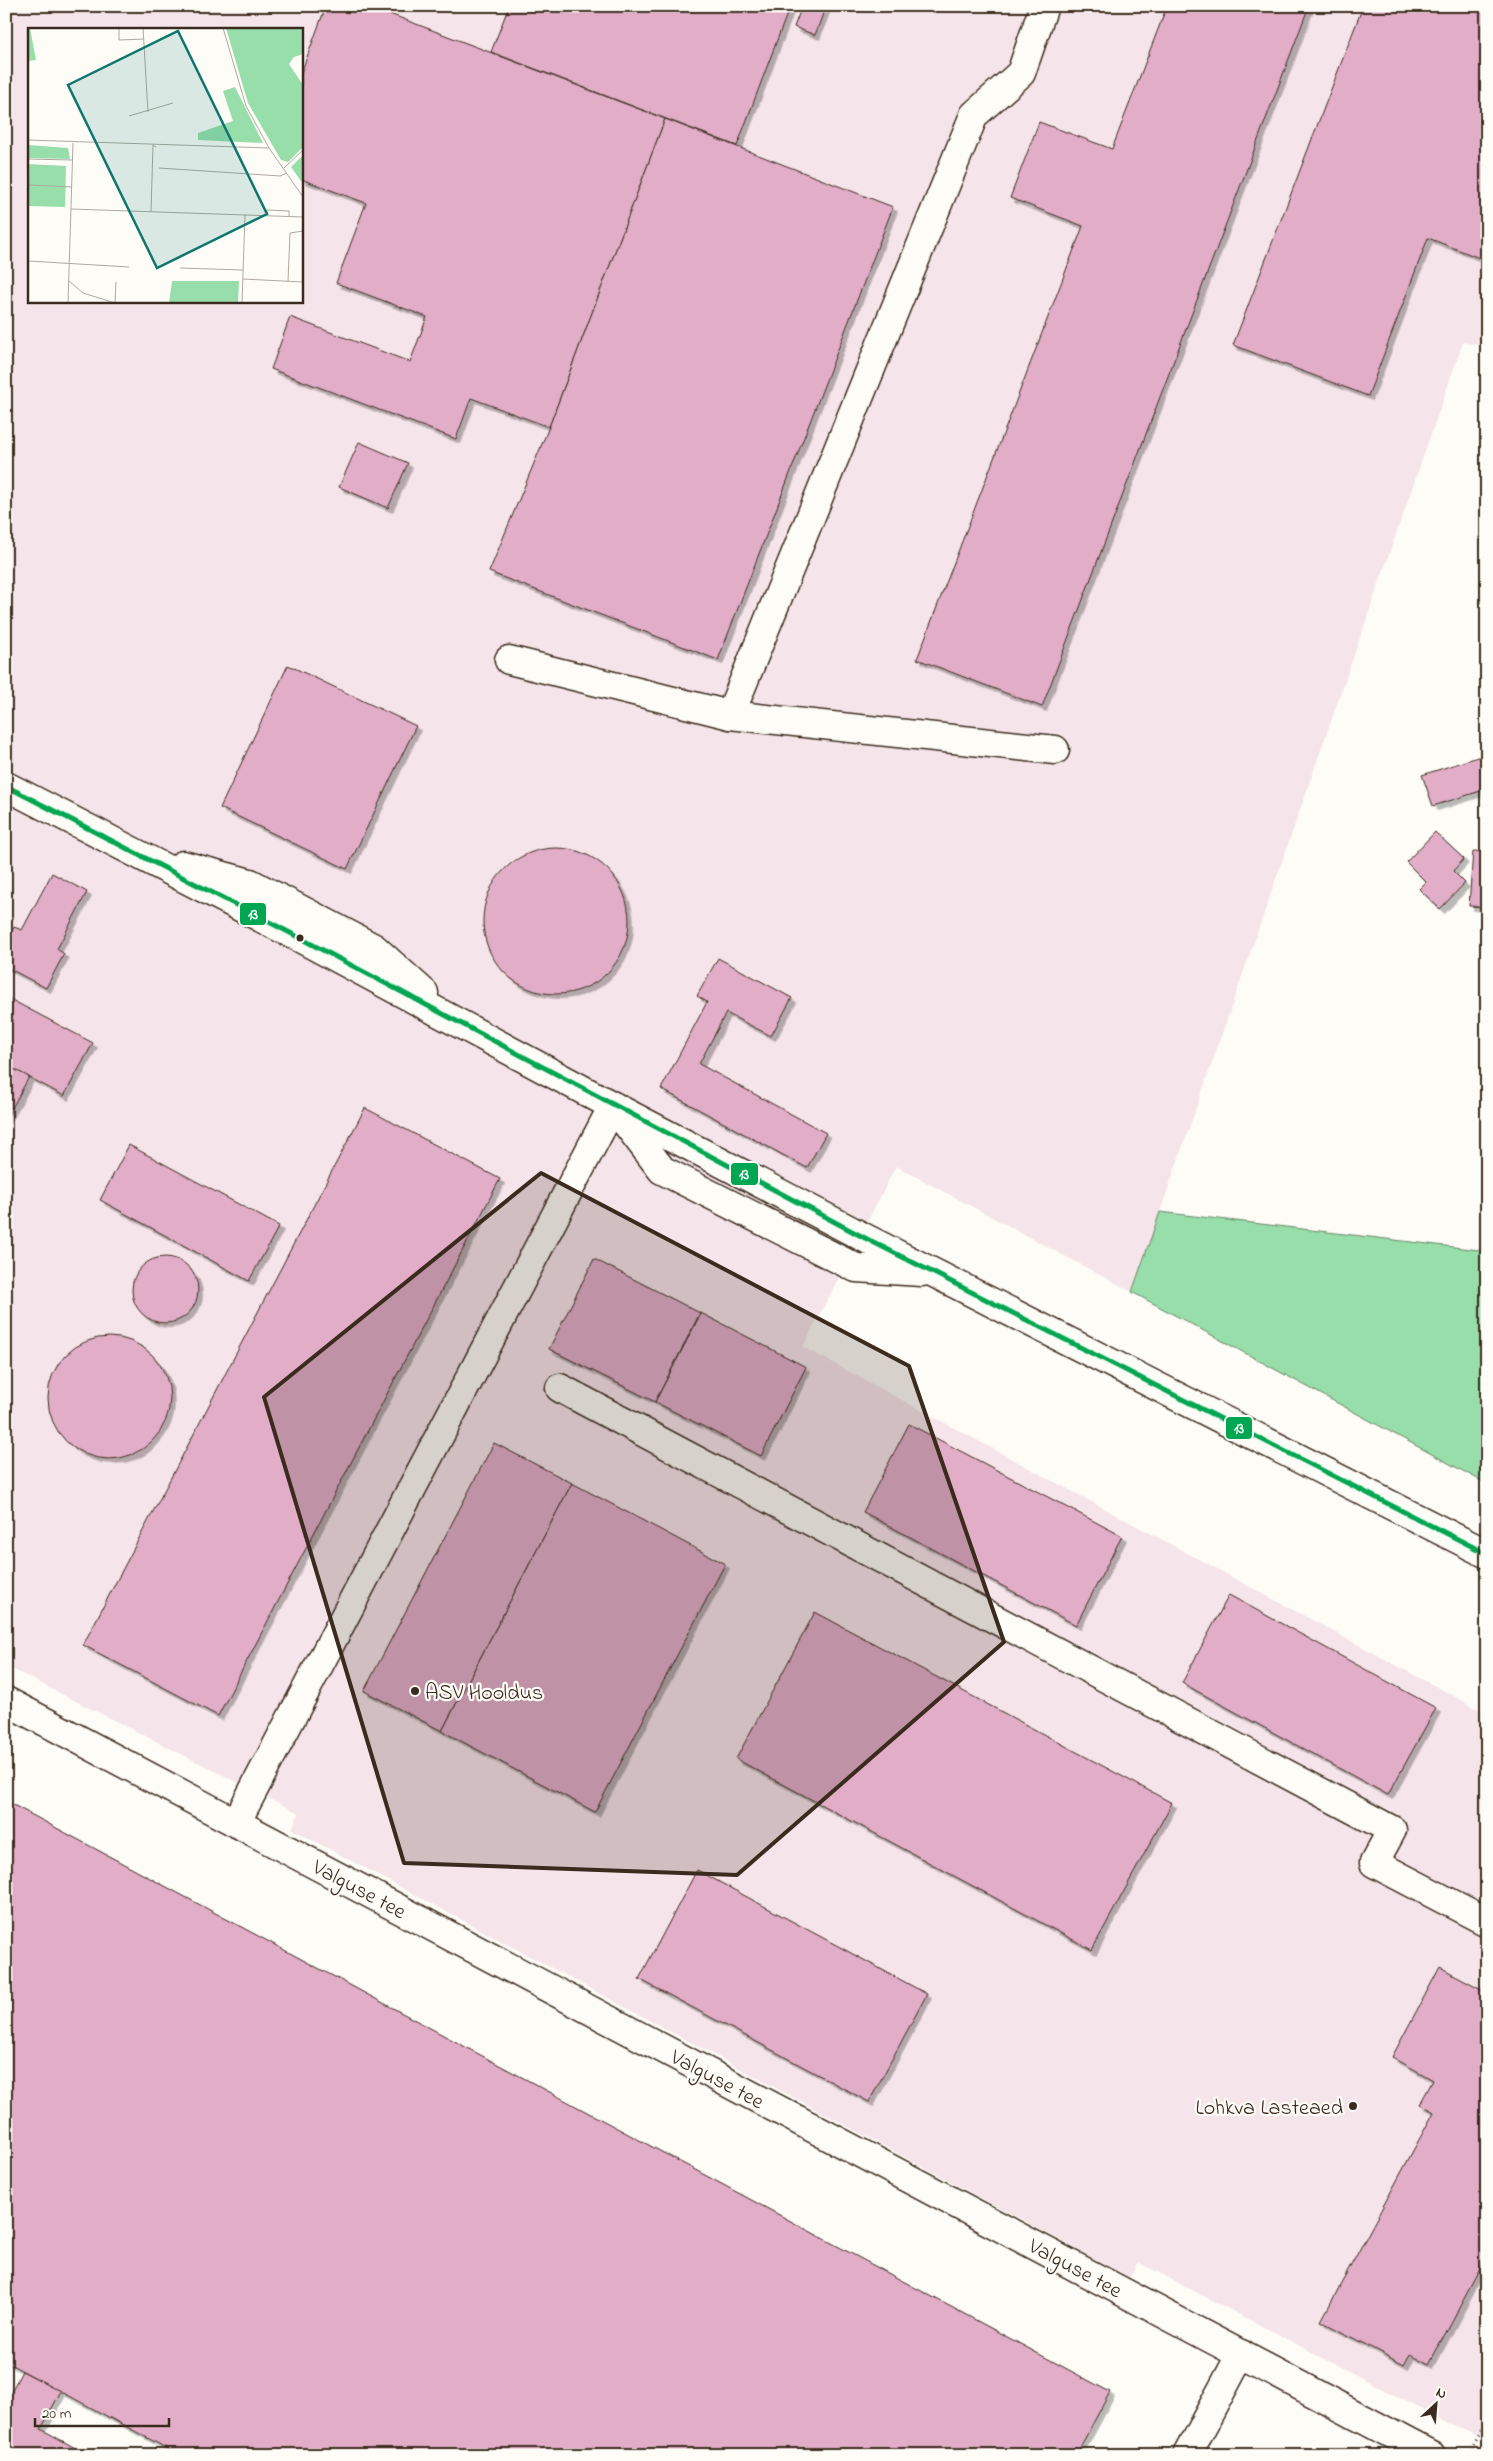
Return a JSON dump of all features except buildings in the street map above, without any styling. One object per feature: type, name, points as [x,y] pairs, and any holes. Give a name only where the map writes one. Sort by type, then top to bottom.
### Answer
[{"type":"street","points":[[730,715],[974,115],[1022,73],[1044,6]]},
{"type":"street","points":[[509,660],[730,715],[1055,750]]},
{"type":"street","points":[[6,786],[613,1106],[1487,1554]]},
{"type":"street","points":[[236,1823],[613,1106]]},
{"type":"street","points":[[560,1388],[1392,1830],[1374,1863],[1487,1922]]},
{"type":"street","name":"Valguse tee","points":[[6,1701],[1430,2455]]},
{"type":"street","points":[[1187,2455],[1241,2354]]},
{"type":"path","points":[[1480,2455],[1470,2449],[1487,2418]]},
{"type":"highlighted area","points":[[541,1173],[909,1366],[1004,1642],[737,1875],[404,1863],[264,1397]]},
{"type":"shaded area","points":[[6,6],[1487,6],[1487,347],[1463,342],[1132,1292],[896,1166],[803,1347],[1487,1714],[1487,2443],[1138,2262],[1129,2277],[292,1829],[299,1813],[6,1666]]},
{"type":"green space","points":[[1160,1212],[1487,1251],[1487,1484],[1132,1292]]},
{"type":"transit line","name":"13","points":[[6,786],[300,938],[865,1238],[1487,1554]]},
{"type":"place","name":"ASV Hooldus","points":[[415,1691]]},
{"type":"place","name":"Lohkva Lasteaed","points":[[1353,2106]]}]
